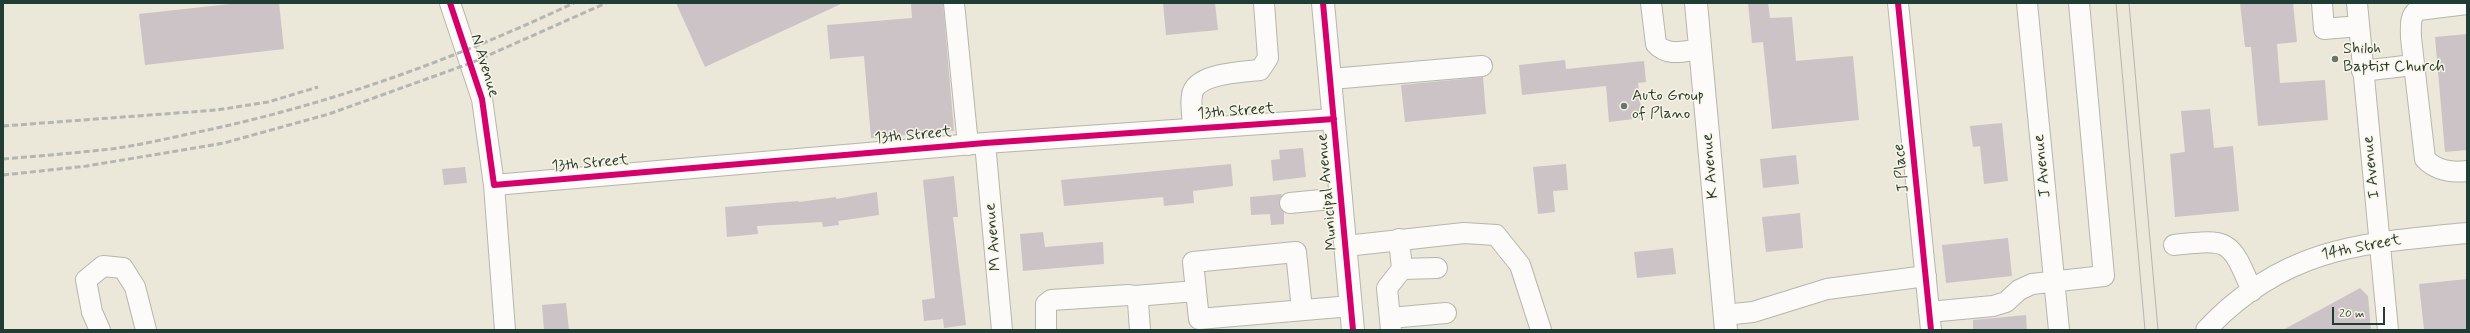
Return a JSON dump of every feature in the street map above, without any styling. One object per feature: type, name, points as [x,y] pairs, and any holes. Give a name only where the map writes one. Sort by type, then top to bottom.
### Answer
[{"type":"main road","name":"Municipal Avenue","points":[[1323,3],[1353,330]]},
{"type":"main road","name":"K Avenue","points":[[1696,3],[1725,322]]},
{"type":"street","name":"N Avenue","points":[[450,3],[482,99],[494,185],[505,330]]},
{"type":"street","name":"M Avenue","points":[[954,3],[977,144],[1002,330]]},
{"type":"street","points":[[1193,128],[1192,94],[1196,86],[1216,76],[1260,70],[1265,66],[1268,58],[1264,3]]},
{"type":"street","points":[[1651,3],[1656,44],[1660,48],[1666,53],[1700,49]]},
{"type":"street","name":"J Place","points":[[1898,3],[1930,321]]},
{"type":"street","name":"J Avenue","points":[[2027,3],[2059,330]]},
{"type":"street","points":[[1930,321],[2006,302],[2026,286],[2055,280],[2104,276],[2078,3]]},
{"type":"street","points":[[2322,3],[2324,29],[2359,26]]},
{"type":"street","name":"I Avenue","points":[[2357,3],[2362,72],[2388,330]]},
{"type":"street","points":[[2467,4],[2418,10],[2413,13],[2411,38],[2425,159],[2431,165],[2452,172],[2467,171]]},
{"type":"street","points":[[2362,72],[2414,65]]},
{"type":"street","points":[[1330,79],[1482,66]]},
{"type":"street","name":"13th Street","points":[[494,185],[977,144],[1334,119]]},
{"type":"street","points":[[1290,203],[1342,198]]},
{"type":"street","points":[[1346,246],[1464,233],[1496,235],[1520,265],[1541,330]]},
{"type":"street","name":"14th Street","points":[[2206,330],[2271,277],[2300,262],[2338,249],[2380,242],[2467,233]]},
{"type":"street","points":[[1399,239],[1402,269],[1387,288],[1390,324],[1446,313]]},
{"type":"street","points":[[2174,245],[2204,242],[2224,244],[2231,248],[2240,261],[2252,291]]},
{"type":"street","points":[[1302,310],[1296,252],[1193,262],[1199,319],[1351,306]]},
{"type":"street","points":[[100,330],[92,312],[86,280],[103,266],[123,268],[135,288],[146,330]]},
{"type":"street","points":[[1402,269],[1437,268]]},
{"type":"street","points":[[1725,322],[1827,289],[1926,276]]},
{"type":"street","points":[[1046,330],[1044,310],[1046,304],[1052,300],[1196,291]]},
{"type":"street","points":[[1135,296],[1138,302],[1140,330]]},
{"type":"building","points":[[239,3],[279,3],[284,49],[145,65],[139,14]]},
{"type":"building","points":[[676,3],[843,3],[705,67]]},
{"type":"building","points":[[943,3],[954,131],[871,138],[864,56],[830,59],[827,25],[912,18],[911,4]]},
{"type":"building","points":[[1163,3],[1215,3],[1218,30],[1166,35]]},
{"type":"building","points":[[1748,3],[1768,3],[1770,18],[1792,17],[1796,61],[1853,56],[1859,120],[1772,129],[1763,42],[1752,43]]},
{"type":"building","points":[[2240,3],[2293,3],[2297,42],[2277,44],[2280,83],[2325,80],[2328,120],[2258,126],[2251,47],[2245,47]]},
{"type":"building","points":[[2467,34],[2467,150],[2445,152],[2435,37]]},
{"type":"building","points":[[1565,60],[1566,69],[1644,61],[1646,82],[1638,83],[1642,118],[1609,122],[1606,86],[1522,95],[1519,65]]},
{"type":"building","points":[[1483,77],[1486,114],[1405,122],[1401,85]]},
{"type":"building","points":[[2210,109],[2214,148],[2233,146],[2239,211],[2175,217],[2170,154],[2185,152],[2181,111]]},
{"type":"building","points":[[2002,123],[2008,181],[1984,184],[1980,146],[1973,147],[1970,126]]},
{"type":"building","points":[[1303,148],[1306,177],[1273,181],[1271,160],[1280,159],[1279,150]]},
{"type":"building","points":[[1796,155],[1799,184],[1763,188],[1760,159]]},
{"type":"building","points":[[1231,164],[1233,186],[1193,191],[1194,203],[1164,206],[1163,197],[1064,206],[1061,180]]},
{"type":"building","points":[[1566,164],[1568,190],[1553,191],[1555,212],[1538,214],[1533,167]]},
{"type":"building","points":[[465,167],[467,183],[444,185],[442,169]]},
{"type":"building","points":[[954,176],[958,217],[953,217],[966,325],[944,328],[943,319],[924,321],[922,300],[935,298],[923,180]]},
{"type":"building","points":[[877,192],[879,215],[838,221],[839,225],[823,227],[822,222],[757,226],[758,234],[727,237],[725,207],[799,202],[836,197],[836,199]]},
{"type":"building","points":[[1282,194],[1279,204],[1284,212],[1284,224],[1271,225],[1270,214],[1251,215],[1250,197]]},
{"type":"building","points":[[1800,213],[1803,248],[1766,252],[1762,217]]},
{"type":"building","points":[[1043,232],[1045,247],[1103,242],[1104,264],[1023,271],[1020,234]]},
{"type":"building","points":[[2008,238],[2012,276],[1946,283],[1942,245]]},
{"type":"building","points":[[1673,248],[1676,274],[1637,278],[1634,252]]},
{"type":"building","points":[[2467,279],[2467,330],[2424,330],[2419,284]]},
{"type":"building","points":[[2360,288],[2368,296],[2371,330],[2283,330]]},
{"type":"building","points":[[566,303],[569,330],[544,330],[542,305]]},
{"type":"building","points":[[2026,315],[2027,330],[1973,330],[1973,320]]},
{"type":"tram line","points":[[2116,3],[2145,330]]},
{"type":"tram line","points":[[2129,3],[2158,330]]},
{"type":"railway","points":[[3,159],[111,149],[252,120],[392,78],[483,43],[574,3]]},
{"type":"railway","points":[[3,175],[87,166],[224,143],[329,114],[471,63],[606,3]]},
{"type":"railway","points":[[3,126],[217,110],[268,102],[318,87]]},
{"type":"cycle path","points":[[450,3],[482,99],[494,185],[985,143],[1334,119]]},
{"type":"cycle path","points":[[1323,3],[1353,330]]},
{"type":"cycle path","points":[[1898,3],[1931,330]]},
{"type":"place","name":"Shiloh Baptist Church","points":[[2335,59]]},
{"type":"place","name":"Auto Group of Plano","points":[[1624,106]]}]
